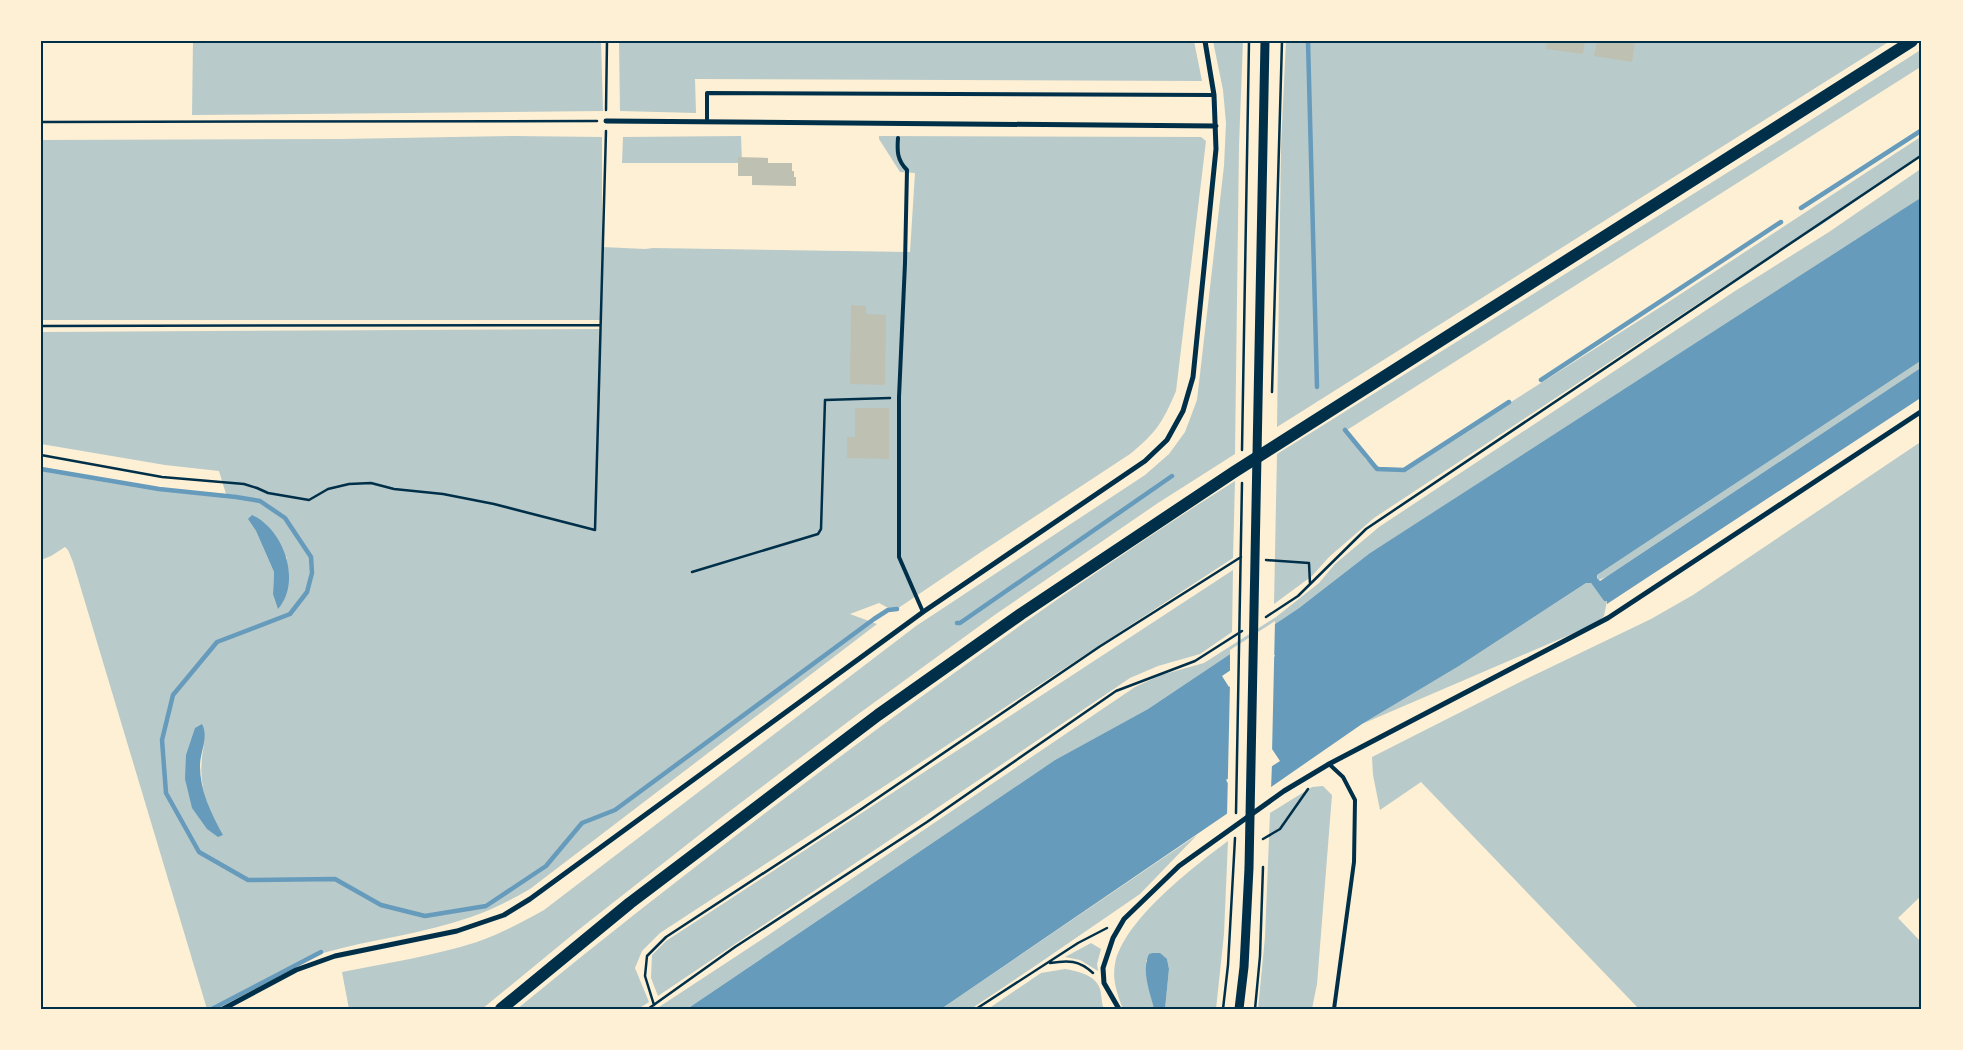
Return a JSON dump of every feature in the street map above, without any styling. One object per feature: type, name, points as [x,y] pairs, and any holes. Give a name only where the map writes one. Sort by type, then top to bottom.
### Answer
[{"type":"main road","points":[[501,1009],[630,903],[878,715],[1021,614],[1234,472],[1912,41]]},
{"type":"street","points":[[223,1009],[296,970],[335,956],[457,930],[504,915],[530,899],[923,612],[1146,461],[1167,440],[1183,410],[1193,377],[1215,173],[1216,126],[1214,95],[1204,41]]},
{"type":"street","points":[[1239,1009],[1246,936],[1250,836],[1265,41]]},
{"type":"street","points":[[606,121],[1216,126]]},
{"type":"street","points":[[1119,1009],[1104,983],[1103,968],[1113,938],[1124,919],[1179,866],[1284,791],[1322,768],[1608,618],[1922,410]]},
{"type":"lane","points":[[706,122],[707,93],[1214,95]]},
{"type":"lane","points":[[898,138],[899,163],[907,170],[900,397],[899,557],[923,612]]},
{"type":"lane","points":[[1329,764],[1343,777],[1355,800],[1354,862],[1334,1009]]},
{"type":"path","points":[[41,455],[162,477],[244,484],[268,493],[309,500],[328,489],[349,484],[371,483],[394,489],[443,494],[494,504],[594,530],[607,41]]},
{"type":"path","points":[[1242,439],[1249,41]]},
{"type":"path","points":[[1272,392],[1282,41]]},
{"type":"path","points":[[41,122],[606,121]]},
{"type":"path","points":[[1258,621],[1298,596],[1366,529],[1922,155]]},
{"type":"path","points":[[41,326],[600,325]]},
{"type":"path","points":[[692,572],[818,534],[821,529],[826,400],[900,397]]},
{"type":"path","points":[[1236,816],[1242,495]]},
{"type":"path","points":[[654,1004],[645,976],[647,956],[666,937],[857,812],[1099,647],[1241,557]]},
{"type":"path","points":[[1268,560],[1309,563],[1310,584]]},
{"type":"path","points":[[648,1009],[735,947],[927,822],[1116,692],[1195,661],[1242,631]]},
{"type":"path","points":[[1263,833],[1263,840],[1280,829],[1322,768]]},
{"type":"path","points":[[1223,1009],[1236,836]]},
{"type":"path","points":[[1255,1009],[1260,956],[1263,866]]},
{"type":"path","points":[[976,1009],[1078,943],[1124,919]]},
{"type":"path","points":[[1048,963],[1068,960],[1086,967],[1104,983]]},
{"type":"shaded area","points":[[193,41],[601,41],[603,111],[192,115]]},
{"type":"shaded area","points":[[619,41],[1194,41],[1202,81],[695,79],[696,113],[620,111]]},
{"type":"shaded area","points":[[1213,41],[1243,41],[1239,145],[1235,454],[1158,503],[996,614],[857,715],[722,817],[577,931],[482,1009],[349,1009],[342,972],[427,955],[477,942],[503,932],[544,910],[916,626],[1145,475],[1169,454],[1185,432],[1197,400],[1224,166],[1226,123],[1223,90]]},
{"type":"shaded area","points":[[1286,41],[1890,41],[1277,427],[1281,146]]},
{"type":"shaded area","points":[[1922,49],[1922,66],[1347,430],[1366,460],[1386,470],[1406,469],[1673,299],[1922,136],[1922,155],[1824,223],[1729,283],[1374,518],[1329,557],[1312,576],[1274,604],[1277,454]]},
{"type":"shaded area","points":[[514,136],[602,137],[602,247],[910,252],[915,173],[900,172],[879,139],[879,136],[1201,137],[1206,141],[1176,391],[1158,426],[1139,447],[894,611],[879,603],[850,614],[877,624],[530,889],[494,908],[453,923],[341,948],[309,958],[268,978],[215,1009],[207,1009],[73,562],[65,547],[41,560],[41,467],[171,490],[226,494],[219,471],[165,465],[41,444],[41,332],[602,329],[602,320],[41,320],[41,140],[341,139]],"holes":[[[248,519],[287,558],[273,594],[274,572],[256,531]],[[204,744],[201,770],[204,791],[211,812],[223,835],[185,779]]]},
{"type":"shaded area","points":[[741,136],[742,163],[622,163],[623,137]]},
{"type":"shaded area","points":[[1922,168],[1922,197],[1880,226],[1370,553],[1299,608],[1148,709],[1055,760],[687,1009],[656,1009],[1135,687],[1161,675],[1204,663],[1276,617],[1319,583],[1335,564],[1379,527],[1735,291],[1829,232]]},
{"type":"shaded area","points":[[1922,360],[1922,367],[1606,577],[1598,580],[1597,575]]},
{"type":"shaded area","points":[[1922,441],[1922,895],[1898,918],[1922,943],[1922,1009],[1639,1009],[1421,782],[1380,810],[1373,775],[1372,757],[1524,680],[1651,619],[1693,595]]},
{"type":"shaded area","points":[[1235,481],[1233,558],[660,933],[642,951],[635,968],[649,1002],[638,1009],[517,1009],[667,889],[870,735],[1076,586]]},
{"type":"shaded area","points":[[1233,570],[1232,632],[1200,654],[1158,666],[1130,678],[658,996],[651,978],[652,955],[666,941]]},
{"type":"shaded area","points":[[1586,583],[1591,583],[1604,601],[1607,601],[1604,616],[1595,624],[1362,724],[1459,666]]},
{"type":"shaded area","points":[[1323,786],[1332,795],[1317,984],[1312,1009],[1258,1009],[1265,937],[1270,813],[1312,787]]},
{"type":"shaded area","points":[[1197,835],[1140,894],[1038,964],[971,1009],[941,1009]]},
{"type":"shaded area","points":[[1228,841],[1224,934],[1216,1009],[1165,1009],[1169,969],[1167,959],[1146,960],[1148,984],[1154,1009],[1123,1009],[1116,986],[1114,970],[1121,947],[1131,930],[1161,896]]},
{"type":"shaded area","points":[[1091,943],[1101,949],[1097,964],[1098,971],[1080,960],[1065,957]]},
{"type":"shaded area","points":[[1065,969],[1095,980],[1100,989],[1104,1009],[988,1009],[1041,973]]},
{"type":"water","points":[[1922,197],[1922,360],[1597,575],[1597,578],[1600,581],[1922,367],[1922,397],[1607,604],[1607,601],[1604,601],[1591,583],[1586,583],[1459,666],[1362,724],[941,1009],[687,1009],[1055,760],[1148,709],[1299,608],[1370,553]],"holes":[[[1268,645],[1275,656],[1229,687],[1222,676]],[[1272,749],[1280,761],[1233,791],[1226,780]]]},
{"type":"water","points":[[252,515],[273,532],[281,544],[286,557],[289,585],[285,598],[278,609],[273,594],[274,572],[256,531],[248,519]]},
{"type":"water","points":[[202,724],[205,734],[200,761],[200,775],[207,802],[223,835],[218,837],[207,829],[192,808],[185,779],[186,755],[195,728]]},
{"type":"water","points":[[1160,953],[1167,959],[1169,969],[1165,1009],[1154,1009],[1147,981],[1147,961],[1149,954]]},
{"type":"pier","points":[[1275,621],[1272,753],[1229,780],[1234,788],[1272,763],[1271,790],[1227,817],[1230,683],[1272,655],[1268,649],[1230,674],[1230,650]]},
{"type":"building","points":[[1547,41],[1585,41],[1583,54],[1546,49]]},
{"type":"building","points":[[1597,41],[1635,41],[1632,62],[1594,56]]},
{"type":"building","points":[[738,157],[768,158],[768,163],[792,163],[792,171],[794,171],[794,177],[796,177],[796,186],[752,185],[752,176],[738,176]]},
{"type":"building","points":[[851,305],[866,306],[866,314],[886,315],[885,385],[850,384]]},
{"type":"building","points":[[855,408],[889,408],[889,459],[847,458],[847,437],[855,437]]},
{"type":"waterway","points":[[1308,41],[1317,387]]},
{"type":"waterway","points":[[1801,208],[1922,130]]},
{"type":"waterway","points":[[1541,380],[1781,222]]},
{"type":"waterway","points":[[1345,430],[1377,469],[1404,470],[1509,402]]},
{"type":"waterway","points":[[41,469],[159,489],[260,501],[285,518],[311,557],[312,573],[307,592],[290,614],[217,642],[173,695],[162,740],[166,793],[199,852],[248,880],[335,879],[381,905],[425,916],[486,906],[546,866],[582,823],[615,810],[874,619],[888,610],[897,609]]},
{"type":"waterway","points":[[957,623],[960,623],[1172,476]]},
{"type":"waterway","points":[[212,1009],[321,952]]}]
